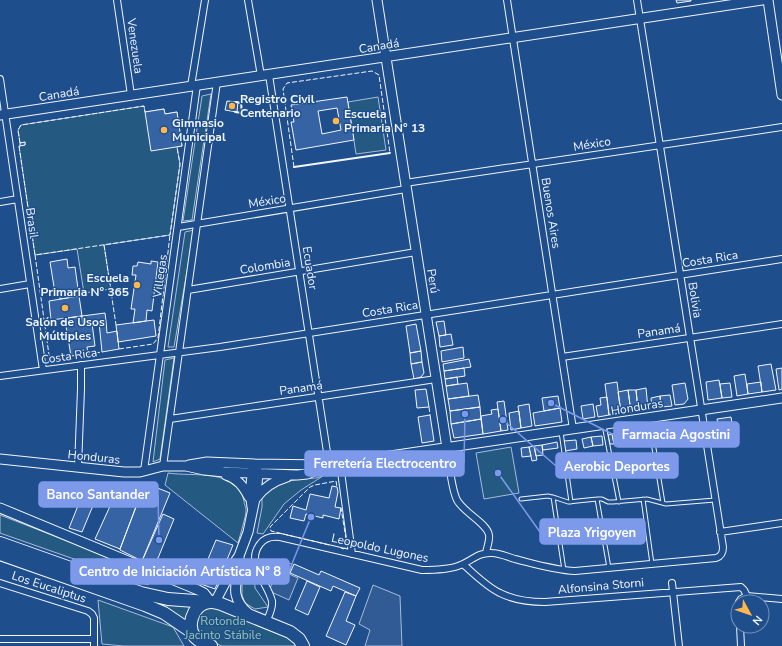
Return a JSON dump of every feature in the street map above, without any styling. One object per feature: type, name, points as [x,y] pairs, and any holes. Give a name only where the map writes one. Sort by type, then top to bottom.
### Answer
[{"type":"highway","points":[[0,543],[141,593],[168,599],[211,602],[252,616],[286,630],[308,646]]},
{"type":"highway","points":[[0,554],[145,605],[164,614],[193,637],[211,646]]},
{"type":"highway","points":[[193,637],[190,622],[193,614],[199,606],[211,602]]},
{"type":"main road","name":"Perú","points":[[377,0],[447,448]]},
{"type":"main road","name":"Canadá","points":[[3,115],[762,0]]},
{"type":"main road","points":[[768,0],[782,95]]},
{"type":"main road","name":"Honduras","points":[[0,459],[124,472],[144,471],[163,466],[186,466],[207,462],[329,465],[782,398]]},
{"type":"main road","points":[[0,508],[198,590],[204,593],[211,602],[224,585],[232,566],[239,556],[248,532],[252,510],[255,464]]},
{"type":"main road","name":"Honduras","points":[[186,466],[217,472],[292,475],[307,474],[329,465]]},
{"type":"main road","points":[[217,472],[231,476],[238,481],[253,498]]},
{"type":"main road","points":[[253,498],[270,484],[281,478],[292,475]]},
{"type":"main road","points":[[239,556],[235,592],[240,605],[252,616]]},
{"type":"street","name":"Venezuela","points":[[117,0],[131,95]]},
{"type":"street","name":"Villegas","points":[[144,471],[178,226],[205,0]]},
{"type":"street","name":"Ecuador","points":[[248,0],[265,75],[290,208],[329,465]]},
{"type":"street","name":"Buenos Aires","points":[[507,0],[573,429]]},
{"type":"street","name":"Bolivia","points":[[637,0],[723,550],[720,556],[714,558],[652,564]]},
{"type":"street","name":"Brasil","points":[[0,79],[3,115],[18,200],[43,370]]},
{"type":"street","points":[[163,466],[217,82]]},
{"type":"street","name":"México","points":[[178,226],[290,208],[533,164],[782,127]]},
{"type":"street","points":[[0,202],[18,200]]},
{"type":"street","name":"Colombia","points":[[188,290],[416,252]]},
{"type":"street","name":"Costa Rica","points":[[0,376],[309,333],[782,259]]},
{"type":"street","points":[[0,289],[30,284]]},
{"type":"street","name":"Panamá","points":[[562,357],[782,324]]},
{"type":"street","points":[[78,467],[82,365]]},
{"type":"street","name":"Panamá","points":[[170,419],[436,379]]},
{"type":"street","name":"Perú","points":[[447,448],[453,489],[458,501],[466,511],[485,526],[488,533],[489,540],[486,553]]},
{"type":"street","points":[[340,464],[352,554]]},
{"type":"street","points":[[720,532],[782,523]]},
{"type":"street","name":"Leopoldo Lugones","points":[[266,622],[272,604],[258,572],[255,557],[262,541],[271,537],[280,537],[422,570],[445,569],[459,566],[476,556],[486,553]]},
{"type":"street","points":[[486,553],[498,554],[549,568],[575,571],[652,564]]},
{"type":"street","name":"Alfonsina Storni","points":[[463,564],[499,593],[530,602],[741,587],[744,590],[744,594]]},
{"type":"street","name":"Los Eucaliptus","points":[[0,582],[87,610],[94,618],[94,643]]},
{"type":"street","points":[[672,583],[678,646]]},
{"type":"street","name":"Alfonsina Storni","points":[[770,599],[782,599]]},
{"type":"street","points":[[740,634],[741,646]]},
{"type":"street","points":[[0,639],[94,643]]},
{"type":"lane","points":[[648,418],[663,503]]},
{"type":"lane","points":[[604,424],[619,502]]},
{"type":"lane","points":[[561,431],[571,502]]},
{"type":"lane","points":[[521,499],[548,496],[568,502],[602,499],[608,502],[619,502],[647,499],[666,504],[715,500]]},
{"type":"lane","points":[[553,497],[564,570]]},
{"type":"lane","points":[[597,499],[609,568]]},
{"type":"lane","points":[[643,500],[652,564]]},
{"type":"green space","points":[[211,94],[192,220],[183,221],[202,96]]},
{"type":"green space","points":[[378,97],[386,150],[356,154],[348,102]]},
{"type":"green space","points":[[144,106],[145,112],[164,109],[165,114],[177,112],[182,146],[177,147],[180,164],[170,235],[104,245],[111,289],[84,293],[77,249],[35,255],[19,146],[25,145],[25,142],[20,143],[18,130],[21,125]]},
{"type":"green space","points":[[194,230],[174,347],[168,347],[185,232]]},
{"type":"green space","points":[[174,358],[160,459],[153,462],[165,360]]},
{"type":"green space","points":[[511,447],[519,493],[484,499],[476,453]]},
{"type":"green space","points":[[168,473],[213,476],[233,483],[240,490],[246,509],[238,543],[165,485]]},
{"type":"green space","points":[[323,476],[301,490],[284,504],[263,534],[257,533],[262,507],[262,498],[270,489],[285,482]]},
{"type":"green space","points":[[0,515],[153,574],[148,585],[0,533]]},
{"type":"green space","points":[[247,564],[254,568],[255,588],[268,607],[255,609],[245,603],[242,595],[242,575]]},
{"type":"green space","points":[[153,596],[193,603],[186,625],[150,607]]},
{"type":"green space","points":[[98,600],[173,627],[184,646],[124,646],[102,644]]},
{"type":"green space","name":"Rotonda Jacinto Stábile","points":[[213,606],[290,638],[299,646],[222,646],[203,638],[198,634],[195,624],[200,611]]},
{"type":"shaded area","points":[[281,561],[292,564],[289,574],[298,578],[289,600],[269,591]]},
{"type":"shaded area","points":[[373,585],[400,596],[402,646],[365,646],[370,630],[359,624]]},
{"type":"building","points":[[676,0],[691,0],[691,1],[677,3]]},
{"type":"building","points":[[347,97],[354,140],[296,150],[291,122],[294,122],[291,105]],"holes":[[[337,108],[341,130],[322,134],[318,111]]]},
{"type":"building","name":"Registro Civil Centenario","points":[[227,101],[238,102],[237,112],[225,110]]},
{"type":"building","name":"Gimnasio Municipal","points":[[164,109],[165,114],[177,112],[182,146],[151,151],[145,112]]},
{"type":"building","points":[[25,142],[25,145],[20,146],[20,143]]},
{"type":"building","points":[[67,259],[68,268],[75,267],[79,296],[60,299],[59,292],[55,293],[50,262]]},
{"type":"building","points":[[151,261],[158,262],[152,311],[147,310],[146,321],[133,323],[135,309],[131,309],[136,275],[132,275],[133,266],[137,266],[138,262],[151,264]]},
{"type":"building","name":"Salón de Usos Múltiples","points":[[79,296],[82,316],[51,320],[49,301]]},
{"type":"building","points":[[105,313],[106,321],[83,324],[82,316]]},
{"type":"building","points":[[82,316],[83,324],[92,323],[95,346],[87,347],[88,354],[71,356],[66,326],[70,325],[68,318]]},
{"type":"building","points":[[154,320],[156,336],[118,342],[116,325]]},
{"type":"building","points":[[106,321],[107,333],[117,331],[119,349],[102,352],[99,322]]},
{"type":"building","points":[[444,321],[446,335],[439,336],[436,322]]},
{"type":"building","points":[[416,324],[421,351],[410,353],[406,326]]},
{"type":"building","points":[[451,334],[453,345],[440,347],[439,336]]},
{"type":"building","points":[[463,347],[464,358],[442,362],[441,351]]},
{"type":"building","points":[[421,351],[422,362],[411,364],[410,353]]},
{"type":"building","points":[[469,359],[471,367],[444,371],[443,364]]},
{"type":"building","points":[[422,362],[424,373],[421,377],[414,379],[411,364]]},
{"type":"building","points":[[771,364],[776,390],[762,392],[758,366]]},
{"type":"building","points":[[464,368],[465,376],[445,379],[444,371]]},
{"type":"building","points":[[782,368],[782,389],[779,390],[776,369]]},
{"type":"building","points":[[745,374],[748,394],[737,396],[734,376]]},
{"type":"building","points":[[457,377],[458,384],[446,386],[445,379]]},
{"type":"building","points":[[719,380],[722,398],[708,400],[706,382]]},
{"type":"building","points":[[617,382],[621,413],[609,415],[605,384]]},
{"type":"building","points":[[761,382],[762,392],[748,394],[747,384]]},
{"type":"building","points":[[467,383],[469,396],[448,399],[446,386]]},
{"type":"building","points":[[685,383],[688,399],[684,404],[675,405],[672,385]]},
{"type":"building","points":[[730,383],[732,397],[722,398],[720,384]]},
{"type":"building","points":[[646,388],[648,409],[638,410],[636,390]]},
{"type":"building","points":[[426,389],[429,407],[417,408],[415,390]]},
{"type":"building","points":[[628,390],[636,390],[638,410],[631,412]]},
{"type":"building","points":[[628,390],[631,412],[621,413],[618,392]]},
{"type":"building","points":[[478,395],[480,407],[450,411],[448,399]]},
{"type":"building","points":[[670,395],[672,406],[661,407],[660,396]]},
{"type":"building","points":[[558,396],[560,408],[544,411],[542,398]]},
{"type":"building","points":[[660,396],[661,407],[652,408],[651,398]]},
{"type":"building","points":[[607,397],[609,415],[598,417],[596,406],[601,405],[600,398]]},
{"type":"building","points":[[504,401],[508,430],[501,431],[497,402]]},
{"type":"building","points":[[529,404],[532,426],[521,428],[518,406]]},
{"type":"building","points":[[593,404],[595,417],[583,419],[581,406]]},
{"type":"building","points":[[480,407],[481,419],[451,424],[450,411]]},
{"type":"building","points":[[560,408],[562,422],[535,426],[533,413]]},
{"type":"building","points":[[498,409],[501,431],[483,434],[481,416],[492,414],[491,410]]},
{"type":"building","points":[[519,411],[521,428],[511,430],[509,413]]},
{"type":"building","points":[[430,415],[434,441],[422,443],[418,417]]},
{"type":"building","points":[[731,417],[733,428],[719,430],[717,419]]},
{"type":"building","points":[[481,419],[483,434],[454,438],[451,424]]},
{"type":"building","points":[[620,433],[621,443],[614,444],[612,434]]},
{"type":"building","points":[[612,434],[614,444],[610,444],[608,435]]},
{"type":"building","points":[[602,436],[603,445],[593,446],[591,437]]},
{"type":"building","points":[[591,437],[593,446],[584,448],[582,439]]},
{"type":"building","points":[[576,440],[577,449],[565,451],[564,441]]},
{"type":"building","points":[[557,442],[558,448],[543,450],[542,445]]},
{"type":"building","points":[[542,445],[543,455],[536,456],[534,446]]},
{"type":"building","points":[[534,446],[537,460],[532,461],[529,447]]},
{"type":"building","points":[[529,447],[531,456],[522,457],[521,448]]},
{"type":"building","points":[[145,483],[170,493],[142,561],[120,549]]},
{"type":"building","points":[[332,486],[337,487],[338,492],[335,507],[341,508],[339,519],[323,515],[323,518],[306,514],[304,521],[290,518],[293,506],[306,510],[310,494],[329,498]]},
{"type":"building","points":[[84,491],[97,496],[82,532],[69,528]]},
{"type":"building","points":[[117,491],[139,499],[120,549],[95,539]]},
{"type":"building","points":[[163,514],[174,519],[156,563],[142,561]]},
{"type":"building","points":[[216,540],[233,545],[215,589],[198,583]]},
{"type":"building","points":[[294,564],[319,575],[321,571],[360,588],[356,596],[333,586],[331,591],[290,573]]},
{"type":"building","points":[[307,581],[320,587],[308,615],[295,609]]},
{"type":"building","points":[[345,592],[356,596],[346,621],[355,625],[346,645],[326,636]]},
{"type":"fence","points":[[294,167],[283,89],[287,83],[372,71],[379,75],[390,153]]},
{"type":"fence","points":[[20,143],[18,130],[21,125],[144,106],[145,112]]},
{"type":"fence","points":[[19,146],[35,255],[170,235],[180,164],[177,147]]},
{"type":"fence","points":[[119,349],[153,344],[158,338],[170,235]]},
{"type":"fence","points":[[104,245],[116,325]]},
{"type":"fence","points":[[35,255],[49,355],[55,359],[71,356]]},
{"type":"fence","points":[[88,354],[102,352]]},
{"type":"fence","points":[[429,407],[430,415]]},
{"type":"fence","points":[[329,545],[271,531],[270,527],[310,487],[336,481],[337,487]]},
{"type":"fence","points":[[341,508],[347,545],[344,549],[341,548]]},
{"type":"wall","points":[[235,112],[242,113],[241,103],[236,102]]},
{"type":"wall","points":[[294,167],[390,153]]},
{"type":"wall","points":[[663,427],[679,424]]},
{"type":"place","name":"Registro Civil Centenario","points":[[232,106]]},
{"type":"place","name":"Escuela Primaria N° 13","points":[[336,121]]},
{"type":"place","name":"Gimnasio Municipal","points":[[164,130]]},
{"type":"place","name":"Escuela Primaria N° 365","points":[[137,285]]},
{"type":"place","name":"Salón de Usos Múltiples","points":[[65,308]]},
{"type":"place","name":"Farmacia Agostini","points":[[551,403]]},
{"type":"place","name":"Ferretería Electrocentro","points":[[465,414]]},
{"type":"place","name":"Aerobic Deportes","points":[[503,420]]},
{"type":"place","name":"Plaza Yrigoyen","points":[[498,473]]},
{"type":"place","name":"Centro de Iniciación Artística N° 8","points":[[311,517]]},
{"type":"place","name":"Banco Santander","points":[[159,540]]}]
